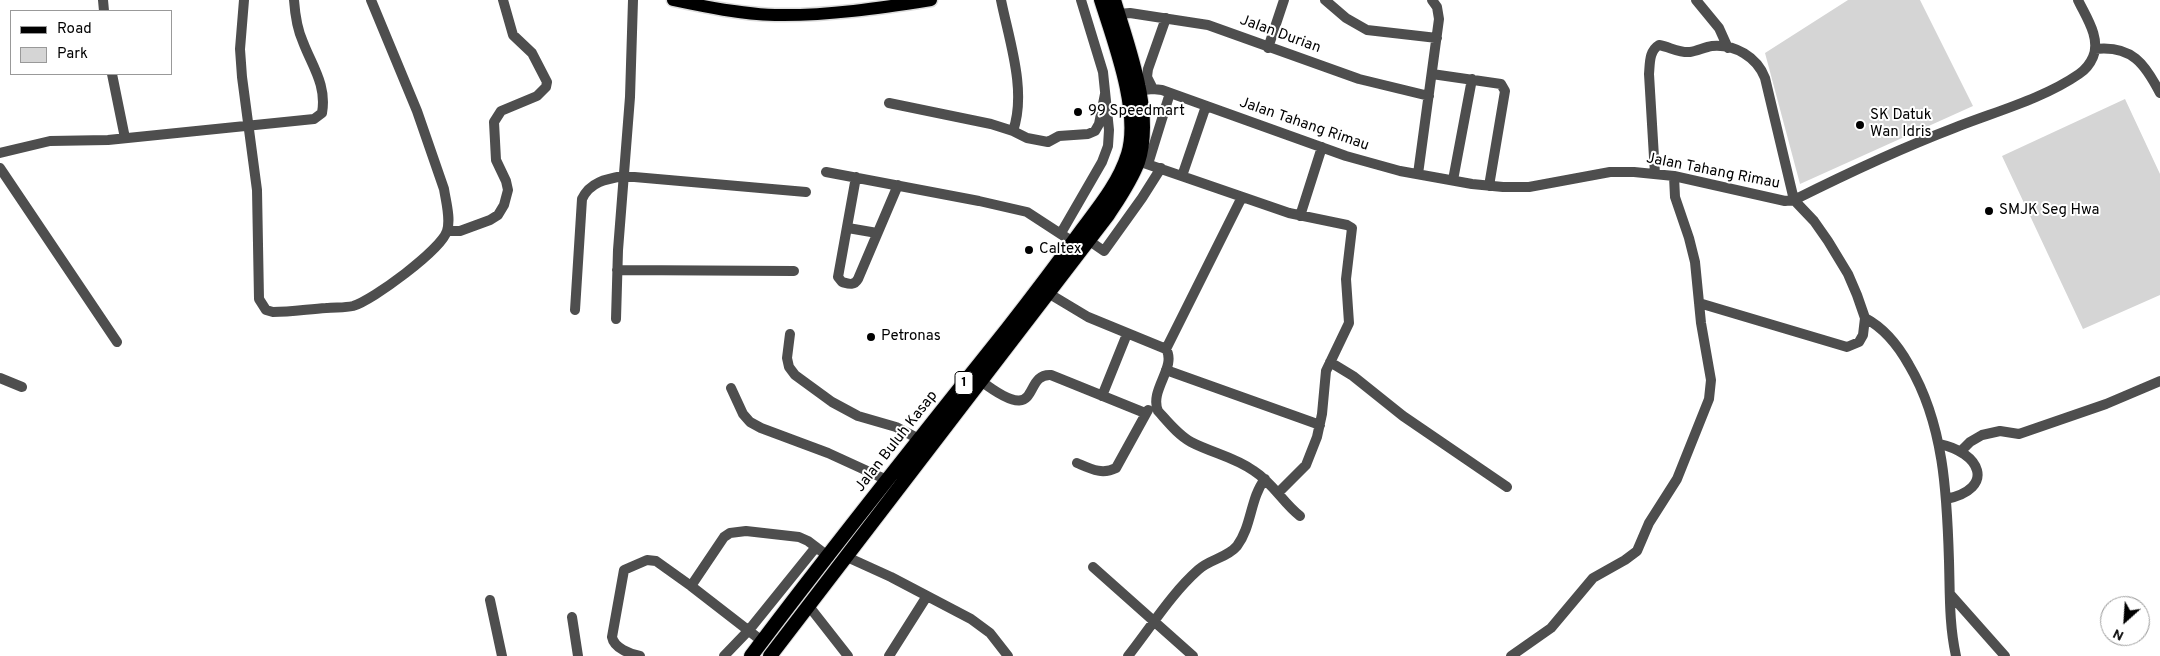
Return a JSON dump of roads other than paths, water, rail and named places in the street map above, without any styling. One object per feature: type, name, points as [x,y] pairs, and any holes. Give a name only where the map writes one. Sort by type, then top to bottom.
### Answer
[{"type":"highway","name":"Jalan Buluh Kasap","points":[[766,652],[776,624],[1044,281],[1108,194],[1128,153],[1140,90],[1101,0]]},
{"type":"highway","name":"Jalan Buluh Kasap","points":[[766,652],[788,632],[847,557],[1088,240],[1143,162],[1140,90],[1116,7]]},
{"type":"highway","points":[[776,624],[778,632],[782,634],[788,632]]},
{"type":"main road","points":[[673,0],[774,15],[859,11],[931,0]]},
{"type":"street","points":[[244,0],[240,49],[257,190],[259,300],[266,310],[286,312],[343,307],[366,301],[379,294],[414,266],[443,239],[447,231],[447,202],[444,189],[417,111],[371,0]]},
{"type":"street","points":[[0,153],[50,141],[87,142],[314,119],[322,113],[319,76],[302,40],[295,14],[294,0]]},
{"type":"street","points":[[447,231],[460,231],[490,220],[498,215],[504,205],[508,190],[496,160],[494,122],[501,111],[537,96],[546,87],[546,82],[532,53],[513,35],[503,0]]},
{"type":"street","points":[[616,319],[634,0]]},
{"type":"street","points":[[1001,0],[1019,94],[1019,112],[1013,131]]},
{"type":"street","points":[[1061,233],[1100,168],[1108,146],[1109,130],[1103,72],[1081,0]]},
{"type":"street","points":[[1268,48],[1284,0]]},
{"type":"street","points":[[1325,0],[1346,18],[1368,30],[1437,38]]},
{"type":"street","points":[[1418,174],[1439,20],[1437,7],[1432,0]]},
{"type":"street","points":[[1696,0],[1719,28],[1728,48]]},
{"type":"street","points":[[2078,0],[2094,36],[2096,49],[2104,48],[2132,55],[2143,63],[2160,94]]},
{"type":"street","name":"Jalan Durian","points":[[1116,7],[1208,25],[1359,79],[1429,96]]},
{"type":"street","points":[[1140,90],[1147,77],[1166,18]]},
{"type":"street","points":[[1655,174],[1650,95],[1650,58],[1653,51],[1660,45],[1690,52],[1710,46],[1728,48],[1750,56],[1761,66],[1794,200],[1814,221],[1848,274],[1865,318],[1863,335],[1859,342],[1847,347],[1699,303]]},
{"type":"street","name":"Jalan Tahang Rimau","points":[[1140,90],[1170,93],[1322,148],[1379,166],[1453,180],[1489,186],[1511,187],[1539,186],[1610,172],[1655,174],[1674,176],[1777,200],[1794,200],[1864,166],[2061,84],[2083,71],[2094,57],[2096,49]]},
{"type":"street","points":[[1432,74],[1501,84],[1504,91],[1489,186]]},
{"type":"street","points":[[112,75],[125,138]]},
{"type":"street","points":[[1453,180],[1472,79]]},
{"type":"street","points":[[1170,93],[1143,162],[1300,216],[1347,225],[1353,230],[1346,279],[1349,323],[1326,371],[1320,426],[1306,465],[1279,492]]},
{"type":"street","points":[[889,103],[1013,131],[1027,138],[1048,142],[1063,135],[1092,133],[1099,124],[1105,94]]},
{"type":"street","points":[[1182,176],[1206,106]]},
{"type":"street","points":[[1300,216],[1322,148]]},
{"type":"street","points":[[0,168],[117,342]]},
{"type":"street","points":[[1088,240],[1104,251],[1161,168]]},
{"type":"street","points":[[826,172],[1027,212],[1073,242]]},
{"type":"street","points":[[575,310],[582,199],[585,192],[605,179],[623,176],[806,192]]},
{"type":"street","points":[[1511,656],[1551,628],[1593,578],[1626,560],[1637,551],[1648,523],[1677,480],[1707,405],[1711,380],[1694,262],[1690,238],[1675,197],[1674,176]]},
{"type":"street","points":[[856,177],[838,277],[842,282],[851,284],[856,283],[858,279],[898,185]]},
{"type":"street","points":[[1166,349],[1242,197]]},
{"type":"street","points":[[848,228],[877,233]]},
{"type":"street","points":[[618,270],[794,271]]},
{"type":"street","points":[[1048,293],[1088,317],[1166,349],[1169,356],[1157,394],[1156,406],[1158,411],[1186,438],[1247,466],[1265,479],[1300,516]]},
{"type":"street","points":[[1865,318],[1873,322],[1902,353],[1922,388],[1934,421],[1939,444],[1948,520],[1951,632],[1956,656]]},
{"type":"street","points":[[790,334],[787,358],[789,367],[794,375],[832,402],[858,416],[896,427],[919,439]]},
{"type":"street","points":[[1102,396],[1127,334]]},
{"type":"street","points":[[1330,362],[1353,376],[1402,416],[1507,487]]},
{"type":"street","points":[[1166,370],[1320,426]]},
{"type":"street","points":[[981,380],[1006,398],[1016,401],[1026,399],[1040,377],[1045,374],[1068,381],[1145,414]]},
{"type":"street","points":[[0,378],[22,387]]},
{"type":"street","points":[[1961,451],[1970,442],[1982,435],[2000,431],[2019,434],[2106,404],[2160,381]]},
{"type":"street","points":[[731,388],[743,414],[750,422],[761,428],[828,453],[888,480]]},
{"type":"street","points":[[1077,463],[1101,472],[1108,472],[1116,468],[1145,414],[1156,406]]},
{"type":"street","points":[[1939,444],[1961,451],[1976,467],[1978,476],[1976,483],[1965,494],[1946,500]]},
{"type":"street","points":[[1128,656],[1197,571],[1207,562],[1229,553],[1236,546],[1249,518],[1256,494],[1265,479]]},
{"type":"street","points":[[691,586],[724,537],[730,534],[746,532],[799,537],[816,546],[829,557]]},
{"type":"street","points":[[724,656],[749,630],[816,546]]},
{"type":"street","points":[[847,557],[927,596],[984,628],[1008,656]]},
{"type":"street","points":[[640,656],[628,652],[613,641],[624,570],[628,566],[652,560],[691,586],[749,630],[766,652]]},
{"type":"street","points":[[1093,567],[1193,656]]},
{"type":"street","points":[[1950,594],[2005,656]]},
{"type":"street","points":[[889,656],[927,596]]},
{"type":"street","points":[[490,600],[502,656]]},
{"type":"street","points":[[808,606],[848,656]]},
{"type":"street","points":[[572,617],[578,656]]},
{"type":"place","name":"99 Speedmart","points":[[1078,112]]},
{"type":"place","name":"SK Datuk Wan Idris","points":[[1860,125]]},
{"type":"place","name":"SMJK Seg Hwa","points":[[1989,211]]},
{"type":"place","name":"Caltex","points":[[1029,250]]},
{"type":"place","name":"Petronas","points":[[871,337]]}]
